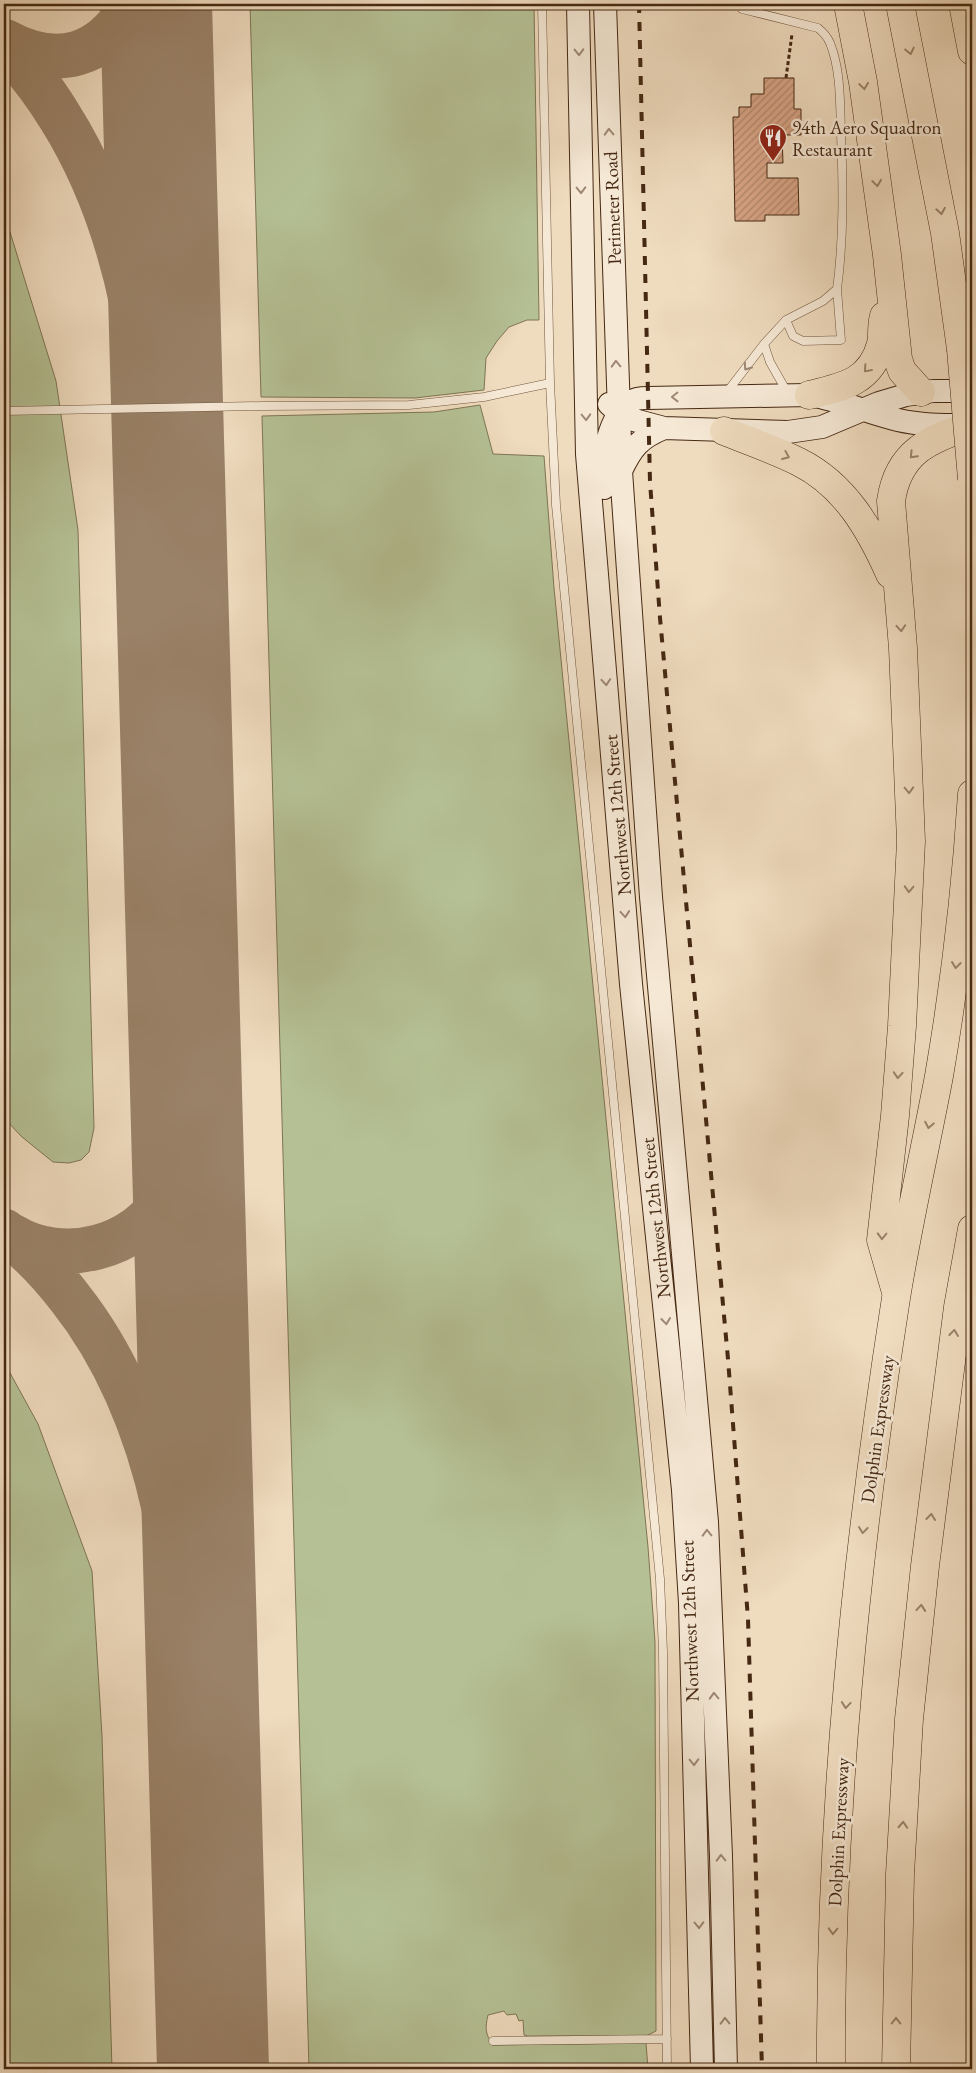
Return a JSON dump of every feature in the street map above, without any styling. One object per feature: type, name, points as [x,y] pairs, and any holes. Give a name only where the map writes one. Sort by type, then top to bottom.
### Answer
[{"type":"highway","points":[[848,4],[863,82],[891,291],[898,359],[902,371],[921,392]]},
{"type":"highway","points":[[900,4],[945,233],[961,349],[972,484]]},
{"type":"highway","points":[[963,4],[972,51]]},
{"type":"highway","points":[[799,394],[844,387],[869,369],[881,342],[882,322],[891,291]]},
{"type":"highway","points":[[897,1296],[881,1240],[895,1116],[902,1026],[911,841],[908,739],[891,501],[897,477],[910,458],[921,447],[934,438],[972,425]]},
{"type":"highway","points":[[724,431],[800,462],[821,475],[837,489],[868,528],[899,595]]},
{"type":"highway","name":"Dolphin Expressway","points":[[831,2069],[831,1995],[837,1812],[849,1666],[870,1479],[897,1296],[952,997],[962,916],[972,794]]},
{"type":"highway","points":[[896,2069],[900,1874],[910,1719],[925,1566],[958,1307],[972,1229]]},
{"type":"highway","points":[[940,1450],[972,1339]]},
{"type":"main road","name":"Perimeter Road","points":[[578,4],[585,368]]},
{"type":"main road","name":"Perimeter Road","points":[[605,4],[619,413]]},
{"type":"main road","points":[[585,368],[601,396],[619,413],[648,425],[664,428],[788,432],[807,430],[822,427],[863,409],[921,392],[972,391]]},
{"type":"main road","name":"Northwest 12th Street","points":[[585,368],[587,454],[632,984],[683,1490],[690,1604],[702,2069]]},
{"type":"main road","points":[[602,634],[610,579],[602,466],[605,450],[619,413],[633,400],[799,394],[833,399],[912,423],[972,425]]},
{"type":"main road","name":"Northwest 12th Street","points":[[619,413],[621,471],[651,897],[707,1522],[721,1856],[726,2069]]},
{"type":"main road","points":[[621,471],[630,452],[643,438],[664,428]]},
{"type":"lane","points":[[542,4],[550,383],[554,478],[660,1579],[663,1652],[667,2069]]},
{"type":"lane","points":[[742,4],[742,9],[818,28],[829,41],[834,56],[841,118],[842,172],[840,255],[837,289],[841,340],[803,341],[793,336],[786,320]]},
{"type":"lane","points":[[724,396],[764,344],[786,320],[823,300],[837,289]]},
{"type":"lane","points":[[764,344],[774,369],[799,394]]},
{"type":"lane","points":[[4,411],[417,404],[484,397],[550,383]]},
{"type":"lane","points":[[493,2041],[666,2039]]},
{"type":"path","points":[[786,78],[792,34]]},
{"type":"green space","points":[[250,4],[534,4],[539,320],[527,320],[509,327],[497,341],[486,358],[484,390],[415,398],[261,397]]},
{"type":"green space","points":[[4,218],[56,381],[78,530],[94,1128],[89,1152],[81,1160],[69,1163],[53,1162],[22,1137],[4,1118]]},
{"type":"green space","points":[[480,405],[493,454],[544,456],[554,588],[648,1547],[655,1642],[656,2031],[646,2036],[528,2036],[524,2035],[523,2020],[519,2021],[516,2014],[507,2015],[504,2011],[488,2015],[487,2034],[493,2045],[646,2043],[648,2069],[309,2069],[262,416],[434,412]]},
{"type":"green space","points":[[4,1362],[38,1424],[92,1571],[102,1736],[112,2069],[4,2069]]},
{"type":"building","points":[[764,78],[794,78],[794,109],[801,109],[801,135],[782,135],[783,163],[767,163],[767,178],[798,178],[799,215],[765,215],[765,221],[735,221],[733,117],[739,117],[739,107],[751,107],[751,94],[764,94]]},
{"type":"taxiway","points":[[4,41],[24,50],[42,55],[60,56],[77,53],[93,47],[107,36],[120,22],[132,4]]},
{"type":"taxiway","points":[[148,4],[160,161]]},
{"type":"taxiway","points":[[4,46],[27,70],[60,117],[85,163],[105,210],[121,258],[133,308],[149,410],[175,725]]},
{"type":"taxiway","points":[[12,1236],[32,1245],[53,1250],[75,1251],[97,1247],[118,1240],[136,1229],[153,1215],[166,1197],[180,1164],[187,1128]]},
{"type":"taxiway","points":[[4,1231],[31,1254],[55,1280],[70,1298],[103,1347],[129,1399],[150,1453],[164,1510],[183,1626],[208,1925]]},
{"type":"runway","points":[[156,4],[213,2069]]},
{"type":"railway","points":[[639,4],[650,482],[660,618],[728,1359],[748,1619],[762,2069]]},
{"type":"place","name":"94th Aero Squadron Restaurant","points":[[773,162]]}]
